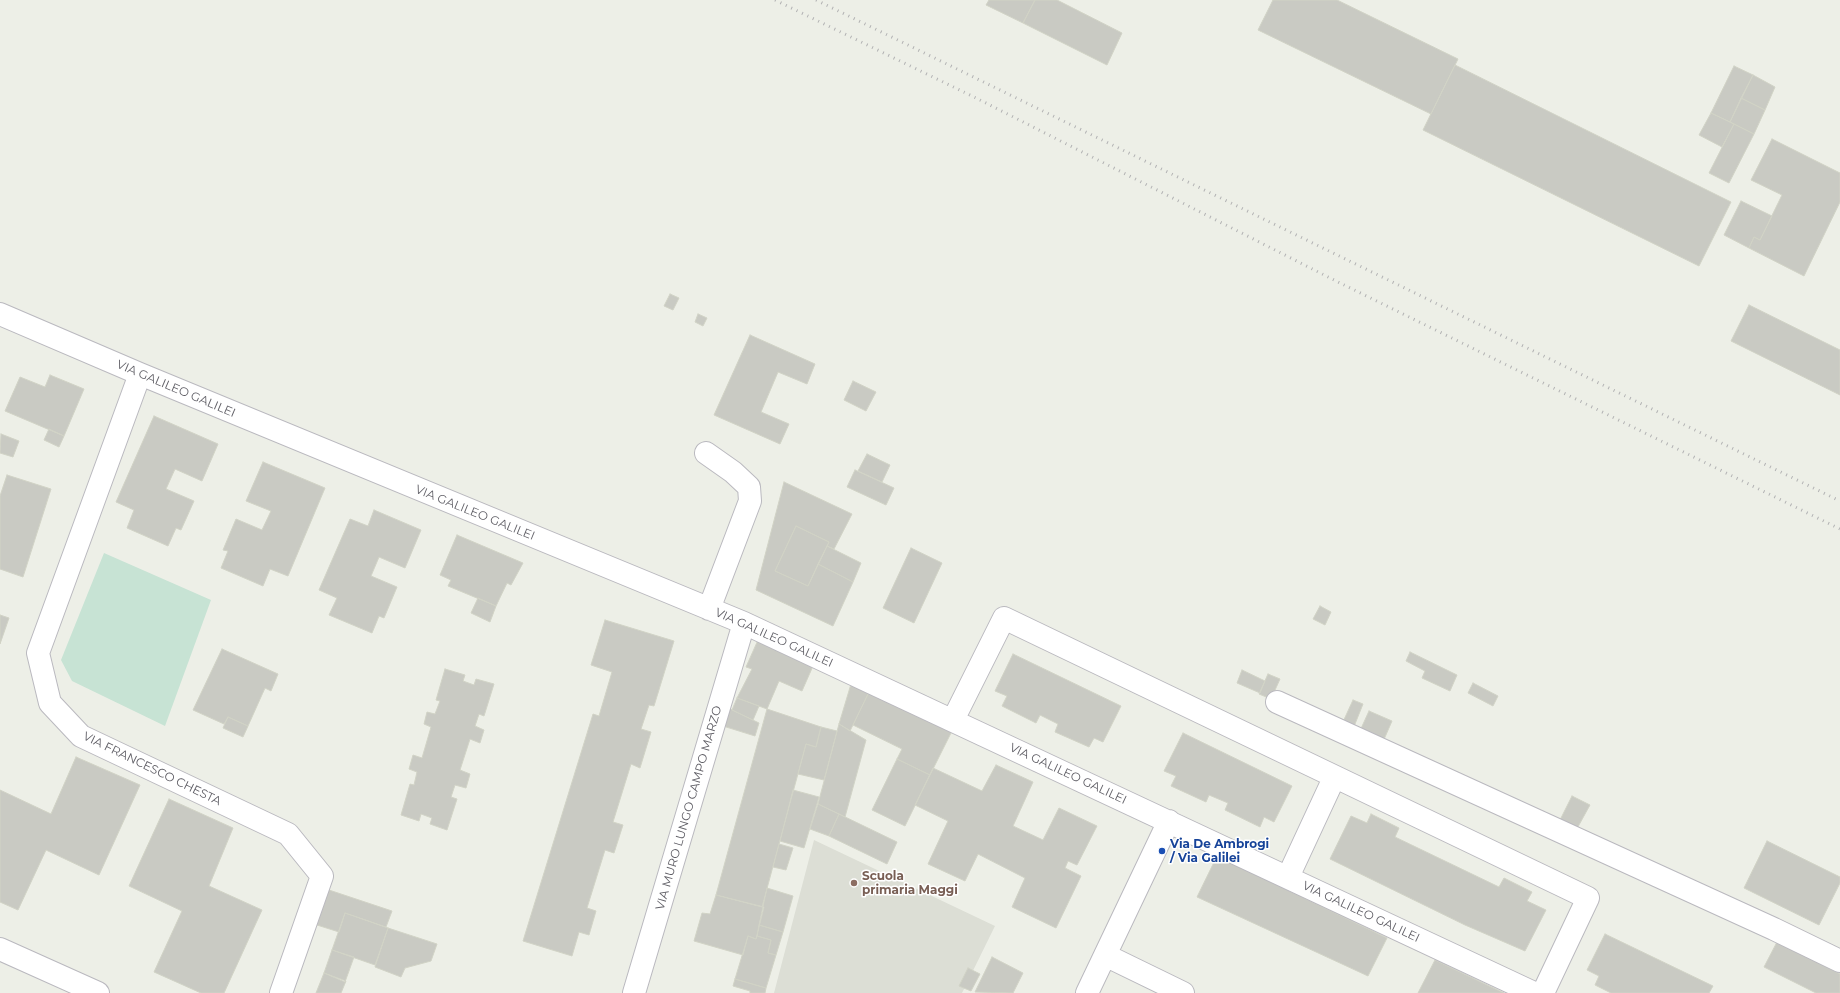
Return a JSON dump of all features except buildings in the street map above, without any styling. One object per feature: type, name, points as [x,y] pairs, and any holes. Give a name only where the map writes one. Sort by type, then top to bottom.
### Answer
[{"type":"street","name":"VIA GALILEO GALILEI","points":[[0,314],[140,374],[744,623],[1534,993]]},
{"type":"street","name":"VIA FRANCESCO CHESTA","points":[[140,374],[38,652],[50,703],[81,736],[288,834],[322,876],[281,993]]},
{"type":"street","points":[[706,453],[733,472],[749,487],[750,501],[709,609]]},
{"type":"street","points":[[953,720],[1004,618],[1334,778],[1588,898],[1543,993]]},
{"type":"street","name":"VIA MURO LUNGO CAMPO MARZO","points":[[634,993],[744,623]]},
{"type":"street","points":[[1276,702],[1774,928],[1840,961]]},
{"type":"street","points":[[1288,877],[1334,778]]},
{"type":"street","points":[[1087,993],[1169,821]]},
{"type":"street","points":[[0,949],[98,993]]},
{"type":"street","points":[[1105,955],[1183,993]]},
{"type":"shaded area","name":"Scuola primaria Maggi","points":[[814,840],[995,926],[962,993],[774,993]]},
{"type":"green space","points":[[104,553],[211,600],[165,726],[72,681],[61,660]]},
{"type":"railway","points":[[775,0],[976,98],[1336,281],[1840,529]]},
{"type":"railway","points":[[816,0],[1840,501]]},
{"type":"place","name":"Via De Ambrogi / Via Galilei","points":[[1162,851]]},
{"type":"place","name":"Scuola primaria Maggi","points":[[854,883]]}]
